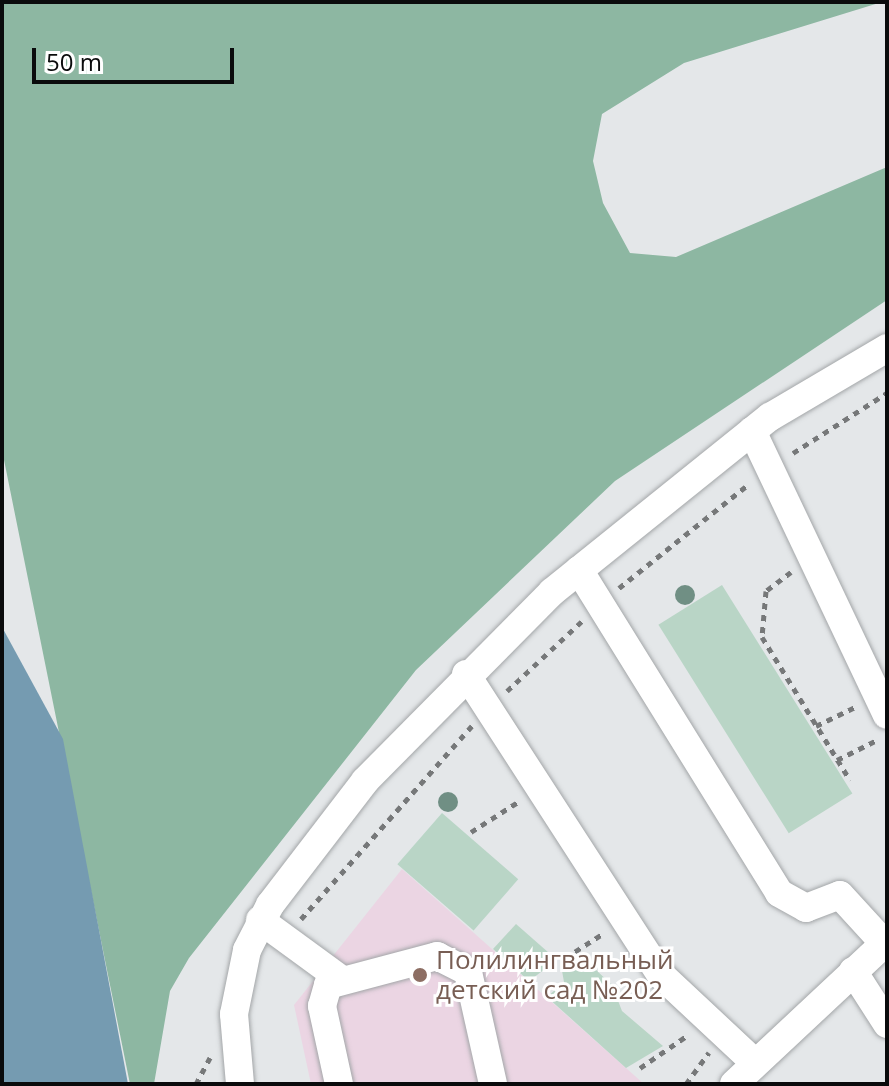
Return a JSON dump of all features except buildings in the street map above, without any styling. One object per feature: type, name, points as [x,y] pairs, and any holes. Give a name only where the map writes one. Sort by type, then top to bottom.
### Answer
[{"type":"street","points":[[240,1084],[235,994],[260,920],[357,790],[466,674],[579,570],[752,431],[887,348]]},
{"type":"street","points":[[752,431],[883,705]]},
{"type":"street","points":[[579,570],[779,893],[806,908],[840,895],[886,942],[753,1061],[734,1084]]},
{"type":"street","points":[[466,674],[670,985],[753,1061]]},
{"type":"street","points":[[260,920],[338,977],[437,956],[462,965],[493,1084]]},
{"type":"street","points":[[853,971],[887,1024]]},
{"type":"street","points":[[338,977],[322,1006],[339,1084]]},
{"type":"path","points":[[284,938],[488,709],[600,604],[770,469],[887,393]]},
{"type":"path","points":[[814,561],[768,586],[761,625],[816,726],[850,780]]},
{"type":"path","points":[[816,726],[883,705]]},
{"type":"path","points":[[837,760],[887,734]]},
{"type":"path","points":[[471,832],[540,788]]},
{"type":"path","points":[[565,958],[625,920]]},
{"type":"path","points":[[640,1068],[716,1027]]},
{"type":"path","points":[[686,1084],[716,1027]]},
{"type":"shaded area","name":"Полилингвальный детский сад №202","points":[[402,869],[644,1084],[311,1084],[294,1005]]},
{"type":"green space","points":[[2,2],[882,2],[684,63],[602,114],[593,161],[603,203],[630,253],[676,257],[887,167],[887,300],[615,481],[416,670],[189,958],[170,991],[154,1084],[130,1084],[2,450]]},
{"type":"green space","points":[[722,585],[852,794],[789,833],[658,625]]},
{"type":"green space","points":[[442,813],[518,879],[474,931],[397,864]]},
{"type":"green space","points":[[516,924],[557,960],[529,981],[493,949]]},
{"type":"green space","points":[[579,954],[612,985],[622,1011],[663,1046],[626,1068],[547,997],[564,982],[561,965]]},
{"type":"water","points":[[2,627],[63,739],[128,1084],[2,1084]]},
{"type":"place","name":"Полилингвальный детский сад №202","points":[[420,975]]}]
